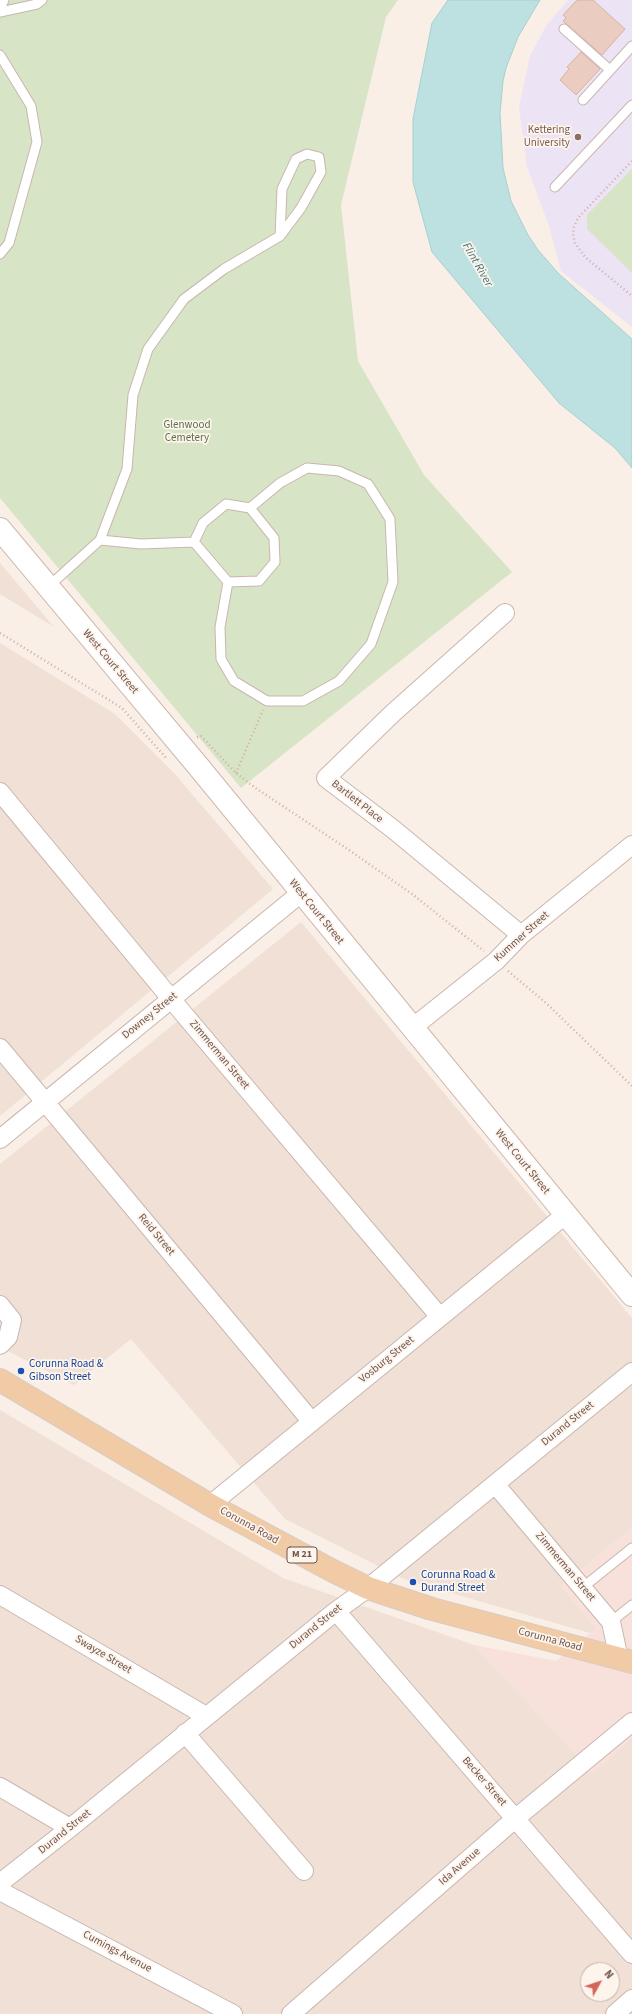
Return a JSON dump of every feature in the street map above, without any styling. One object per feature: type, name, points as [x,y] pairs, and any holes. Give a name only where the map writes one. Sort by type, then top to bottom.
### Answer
[{"type":"main road","name":"Corunna Road","points":[[0,1380],[210,1505],[332,1571],[368,1588],[432,1609],[625,1660]]},
{"type":"street","name":"West Court Street","points":[[0,529],[198,766],[300,893],[565,1216],[632,1295]]},
{"type":"street","name":"Bartlett Place","points":[[506,613],[393,713],[326,778],[393,829],[521,935]]},
{"type":"street","name":"Zimmerman Street","points":[[0,792],[171,998],[440,1317]]},
{"type":"street","name":"Kummer Street","points":[[412,1028],[496,961],[521,935],[632,845]]},
{"type":"street","name":"Downey Street","points":[[0,1139],[300,893]]},
{"type":"street","name":"Reid Street","points":[[0,1048],[312,1422]]},
{"type":"street","name":"Vosburg Street","points":[[210,1505],[565,1216]]},
{"type":"street","points":[[0,1305],[12,1320],[8,1337],[0,1345]]},
{"type":"street","name":"Durand Street","points":[[0,1883],[70,1828],[336,1611],[368,1588],[632,1372]]},
{"type":"street","name":"Zimmerman Street","points":[[494,1484],[611,1622],[625,1660]]},
{"type":"street","name":"Swayze Street","points":[[0,1594],[206,1716]]},
{"type":"street","name":"Becker Street","points":[[336,1611],[632,1954]]},
{"type":"street","name":"Ida Avenue","points":[[290,2014],[516,1818],[632,1722]]},
{"type":"street","points":[[185,1733],[304,1871]]},
{"type":"street","points":[[0,1787],[70,1828]]},
{"type":"street","name":"Cumings Avenue","points":[[0,1891],[233,2014]]},
{"type":"street","points":[[615,2014],[632,1999]]},
{"type":"lane","points":[[0,9],[4,0]]},
{"type":"lane","points":[[0,12],[38,4],[42,0]]},
{"type":"lane","points":[[564,30],[610,70]]},
{"type":"lane","points":[[583,100],[632,46]]},
{"type":"lane","points":[[0,55],[31,106],[37,142],[9,243],[0,254]]},
{"type":"lane","points":[[555,187],[632,105]]},
{"type":"lane","points":[[48,587],[100,540],[127,469],[133,395],[148,349],[184,299],[224,269],[280,236],[301,208],[322,172],[319,157],[307,154],[296,159],[282,188],[280,236]]},
{"type":"lane","points":[[228,582],[220,627],[221,659],[234,681],[267,701],[303,701],[339,682],[371,644],[393,582],[390,520],[368,484],[339,471],[307,468],[280,483],[250,508]]},
{"type":"lane","points":[[194,542],[203,523],[226,504],[250,508],[274,538],[275,562],[259,581],[228,582]]},
{"type":"lane","points":[[100,540],[142,544],[194,542]]},
{"type":"lane","points":[[194,542],[228,582]]},
{"type":"lane","points":[[582,1588],[632,1548]]},
{"type":"lane","points":[[611,1622],[632,1605]]},
{"type":"path","points":[[632,160],[578,218],[574,226],[573,234],[575,243],[585,257],[632,296]]},
{"type":"path","points":[[0,633],[122,708],[164,757],[168,759],[172,758]]},
{"type":"path","points":[[236,773],[267,701]]},
{"type":"path","points":[[196,738],[201,736],[236,773],[254,787],[412,894],[488,955]]},
{"type":"path","points":[[502,966],[546,1003],[632,1086]]},
{"type":"shaded area","name":"Kettering University","points":[[568,0],[632,0],[632,327],[561,271],[549,226],[527,167],[519,107],[530,56],[546,26]]},
{"type":"shaded area","points":[[0,563],[54,627],[0,594]]},
{"type":"shaded area","points":[[0,643],[115,714],[174,773],[273,889],[0,1116]]},
{"type":"shaded area","points":[[301,922],[632,1318],[632,1528],[561,1586],[596,1628],[590,1633],[406,1580],[285,1519],[131,1339],[74,1385],[0,1347],[0,1164]]},
{"type":"shaded area","points":[[0,1410],[283,1578],[474,1645],[593,1773],[632,1738],[632,2014],[0,2014]]},
{"type":"shaded area","points":[[632,1528],[632,1738],[593,1773],[474,1645],[556,1661],[596,1628],[561,1586]]},
{"type":"green space","name":"Glenwood Cemetery","points":[[0,0],[398,0],[386,17],[341,205],[358,361],[424,475],[512,572],[241,788],[0,498]]},
{"type":"green space","points":[[632,169],[632,273],[587,229],[587,215]]},
{"type":"water","name":"Flint River","points":[[448,0],[540,0],[518,37],[506,68],[503,81],[500,113],[503,168],[511,201],[528,235],[538,250],[558,273],[632,339],[632,468],[615,448],[559,403],[432,252],[413,182],[413,119],[432,23]]},
{"type":"building","points":[[577,0],[593,0],[625,29],[602,55],[563,21],[566,18],[563,15]]},
{"type":"building","points":[[581,52],[600,69],[576,95],[560,80],[569,69],[567,67]]},
{"type":"place","name":"Kettering University","points":[[578,137]]},
{"type":"place","name":"Corunna Road & Gibson Street","points":[[21,1371]]},
{"type":"place","name":"Corunna Road & Durand Street","points":[[413,1582]]}]
